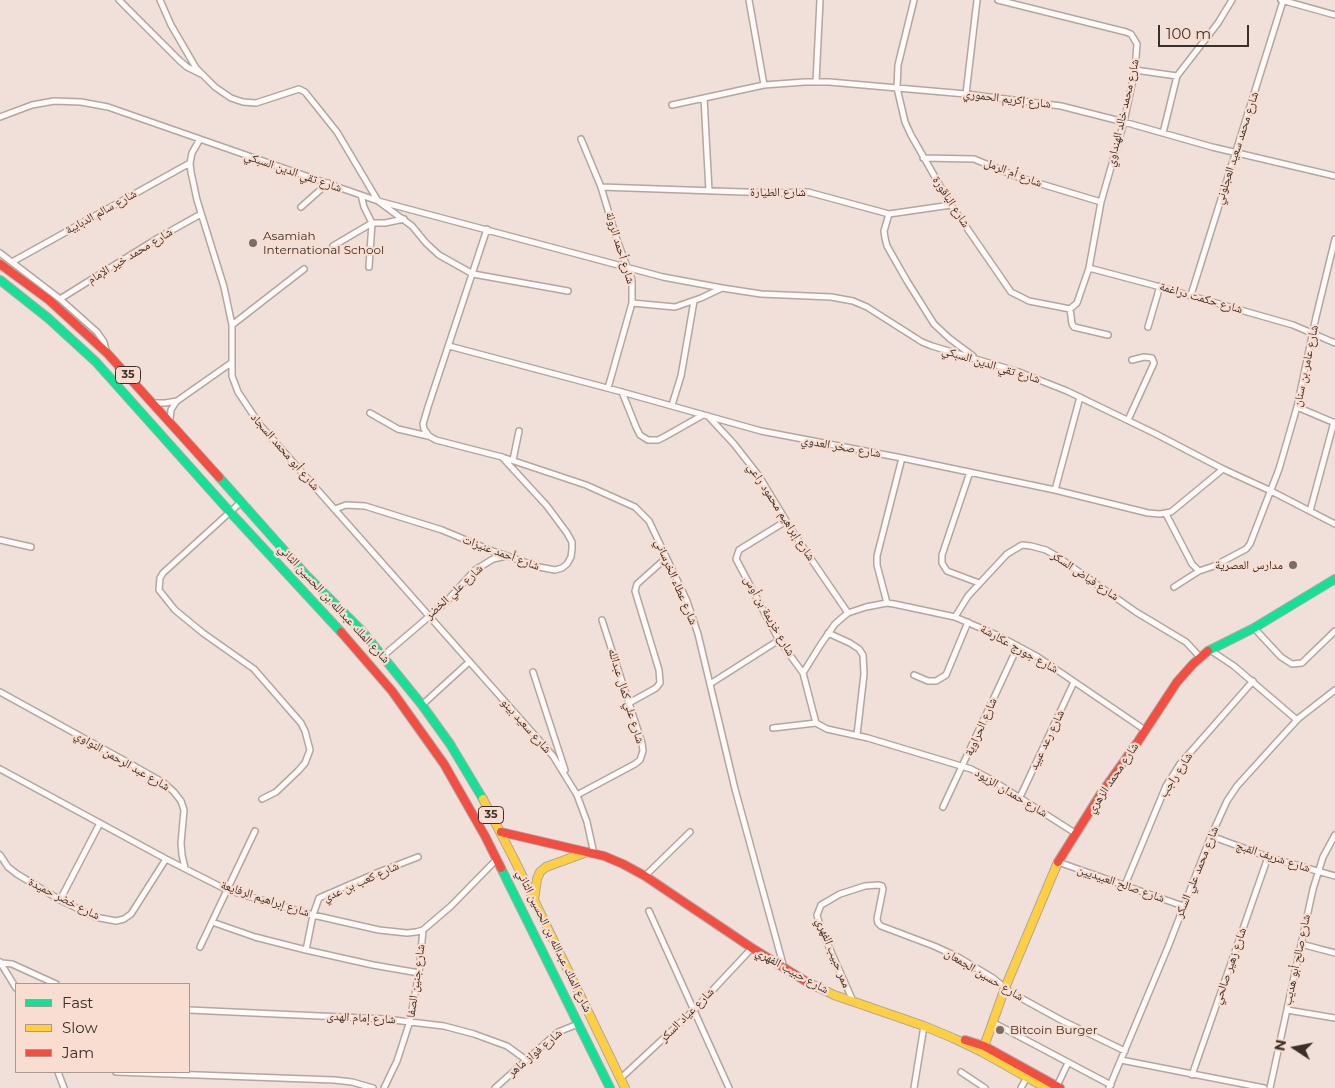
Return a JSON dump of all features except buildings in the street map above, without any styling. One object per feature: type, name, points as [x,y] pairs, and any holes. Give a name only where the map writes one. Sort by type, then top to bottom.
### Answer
[{"type":"main road","name":"شارع الملك عبدالله بن الحسين الثاني","points":[[0,264],[49,300],[107,353],[153,402],[306,575],[362,631],[422,705],[450,744],[501,832],[625,1088]]},
{"type":"main road","name":"شارع الملك عبدالله بن الحسين الثاني","points":[[0,280],[48,318],[96,362],[230,512],[329,618],[392,691],[444,764],[497,859],[608,1086]]},
{"type":"main road","name":"شارع محمد الزهري","points":[[983,1049],[1005,988],[1058,862],[1075,833],[1177,682],[1200,657],[1210,650],[1254,628],[1335,579]]},
{"type":"main road","name":"شارع حبيب الفهري","points":[[501,832],[591,853],[623,864],[645,876],[752,948],[820,989],[983,1049],[1059,1087]]},
{"type":"main road","points":[[534,900],[537,880],[540,872],[546,867],[591,853]]},
{"type":"main road","name":"شارع حبيب الفهري","points":[[983,1049],[1046,1088]]},
{"type":"street","points":[[119,0],[179,60],[230,98],[243,102],[263,102],[299,89],[305,92],[328,120],[378,200]]},
{"type":"street","points":[[160,0],[178,38],[201,75]]},
{"type":"street","points":[[749,0],[764,85]]},
{"type":"street","points":[[816,82],[820,0]]},
{"type":"street","name":"شارع الباقورة","points":[[914,0],[898,65],[897,88],[905,122],[923,158],[951,205],[1011,292],[1029,301],[1070,309]]},
{"type":"street","points":[[966,94],[977,0]]},
{"type":"street","name":"شارع محمد خالد الهنداوي","points":[[998,0],[1071,17],[1131,34],[1137,44],[1135,70],[1124,122],[1101,202],[1089,268]]},
{"type":"street","points":[[1163,134],[1177,76],[1218,23],[1232,0]]},
{"type":"street","points":[[1282,0],[1335,15]]},
{"type":"street","name":"شارع محمد سعيد العجلوني","points":[[1190,295],[1236,153],[1282,0]]},
{"type":"street","points":[[1135,70],[1177,76]]},
{"type":"street","name":"شارع إكريم الحموري","points":[[672,105],[764,85],[816,82],[966,94],[1046,103],[1236,153],[1335,176]]},
{"type":"street","points":[[704,98],[709,191]]},
{"type":"street","name":"شارع تقي الدين السبكي","points":[[0,116],[42,102],[81,102],[108,107],[361,195],[663,278],[762,294],[831,297],[853,301],[867,307],[922,342],[1033,376],[1128,420],[1335,524]]},
{"type":"street","points":[[190,163],[192,153],[200,139]]},
{"type":"street","name":"شارع أحمد الرولة","points":[[581,140],[601,187],[617,240],[632,280],[632,303],[608,388]]},
{"type":"street","name":"شارع أم الرمل","points":[[923,158],[974,159],[1018,177],[1101,202]]},
{"type":"street","name":"شارع أبو محمد السجاد","points":[[190,163],[193,184],[220,272],[232,325],[232,376],[238,392],[252,415],[429,617]]},
{"type":"street","name":"شارع سالم الدبايبة","points":[[12,262],[190,163]]},
{"type":"street","points":[[301,207],[328,183]]},
{"type":"street","name":"شارع الطيارة","points":[[601,187],[814,193],[875,212],[889,214],[951,205]]},
{"type":"street","points":[[361,195],[364,207],[372,223],[369,267]]},
{"type":"street","name":"شارع تقي الدين السبكي","points":[[378,200],[404,219],[439,255],[473,274],[568,291]]},
{"type":"street","name":"شارع محمد خير الإمام","points":[[60,299],[158,238],[201,214]]},
{"type":"street","points":[[889,214],[884,231],[887,246],[922,306],[941,331],[977,360]]},
{"type":"street","points":[[333,246],[372,223],[385,224],[404,219]]},
{"type":"street","points":[[429,436],[424,429],[425,418],[487,229]]},
{"type":"street","name":"شارع عامر بن سنان","points":[[1174,587],[1199,571],[1214,566],[1246,549],[1252,539],[1271,491],[1298,407],[1335,239]]},
{"type":"street","points":[[0,253],[60,299],[101,337],[107,353]]},
{"type":"street","points":[[1089,268],[1077,303],[1070,309],[1072,324],[1074,327],[1108,335]]},
{"type":"street","name":"شارع حكمت دراغمة","points":[[1089,268],[1160,286],[1293,325],[1335,343]]},
{"type":"street","points":[[232,325],[304,269]]},
{"type":"street","points":[[1148,327],[1160,286]]},
{"type":"street","points":[[632,303],[669,308],[694,301],[722,288]]},
{"type":"street","points":[[672,405],[681,376],[694,301]]},
{"type":"street","name":"شارع صخر العدوي","points":[[449,346],[774,434],[970,472],[1055,490],[1148,513],[1166,514]]},
{"type":"street","points":[[1128,420],[1154,363],[1152,358],[1144,357],[1132,360]]},
{"type":"street","points":[[170,421],[171,410],[177,401],[231,363]]},
{"type":"street","points":[[218,373],[232,376]]},
{"type":"street","points":[[622,392],[640,435],[648,440],[658,440],[706,415]]},
{"type":"street","points":[[1055,490],[1080,397]]},
{"type":"street","points":[[153,402],[177,401]]},
{"type":"street","points":[[1298,407],[1335,423],[1310,511]]},
{"type":"street","name":"شارع عطاء الخرساني","points":[[370,414],[398,429],[514,460],[579,482],[635,507],[649,521],[692,614],[735,789],[784,968]]},
{"type":"street","name":"شارع إبراهيم محمود راعي","points":[[706,415],[744,456],[759,476],[786,521],[848,613]]},
{"type":"street","points":[[514,460],[519,430]]},
{"type":"street","name":"شارع أحمد عنيزات","points":[[335,510],[354,505],[371,508],[442,530],[539,567],[555,570],[567,564],[572,549],[572,542],[560,522],[502,457]]},
{"type":"street","points":[[887,603],[876,565],[902,458]]},
{"type":"street","points":[[1199,571],[1192,564],[1166,514],[1176,509],[1223,469]]},
{"type":"street","points":[[970,472],[942,555],[942,563],[947,572],[979,583]]},
{"type":"street","points":[[241,502],[163,573],[160,578],[159,590],[175,610],[203,633],[254,669],[301,723],[305,731],[310,750],[305,763],[276,792],[262,799]]},
{"type":"street","name":"شارع خزيمة بن أوس","points":[[786,521],[739,550],[736,556],[738,564],[779,640],[803,673],[816,724]]},
{"type":"street","points":[[0,540],[31,547]]},
{"type":"street","name":"شارع فياض السكر","points":[[955,617],[968,596],[1007,554],[1022,545],[1038,547],[1058,557],[1136,612],[1186,642],[1200,657]]},
{"type":"street","name":"شارع علي الخضر","points":[[382,656],[446,602],[475,570],[493,558],[508,556]]},
{"type":"street","points":[[629,703],[660,684],[658,670],[635,591],[637,584],[666,558]]},
{"type":"street","name":"شارع جورج عكارشة","points":[[803,673],[828,633],[848,613],[887,603],[955,617],[1018,646],[1038,657],[1145,730]]},
{"type":"street","name":"شارع سعيد بينو","points":[[429,617],[540,740],[566,776],[577,795],[587,822],[591,853]]},
{"type":"street","name":"شارع علي كمال عبدالله","points":[[577,795],[620,773],[640,760],[643,751],[602,620]]},
{"type":"street","points":[[914,675],[928,681],[936,681],[942,678],[952,662],[968,622]]},
{"type":"street","points":[[1254,628],[1281,657],[1292,664],[1302,663],[1335,631]]},
{"type":"street","points":[[773,728],[816,724],[827,729],[856,735],[864,674],[863,655],[859,649],[850,643],[828,633]]},
{"type":"street","points":[[710,684],[779,640]]},
{"type":"street","name":"شارع الحراوية","points":[[943,807],[1018,646]]},
{"type":"street","points":[[1210,650],[1253,681],[1297,720]]},
{"type":"street","points":[[422,705],[469,662]]},
{"type":"street","points":[[533,672],[566,776]]},
{"type":"street","name":"شارع راجب","points":[[1124,885],[1166,786],[1180,764],[1253,681]]},
{"type":"street","name":"شارع رعد عبيد","points":[[1020,797],[1074,682]]},
{"type":"street","name":"شارع محمد علي السكر","points":[[1110,1086],[1222,812],[1237,786],[1297,720],[1335,690]]},
{"type":"street","name":"شارع عبد الرحمن النواوي","points":[[0,692],[164,783],[174,792],[181,801],[184,810],[181,843],[185,868]]},
{"type":"street","name":"شارع حمدان الزيود","points":[[856,735],[963,766],[983,775],[1020,797],[1075,833]]},
{"type":"street","name":"شارع إبراهيم الرفايعة","points":[[0,769],[227,890],[313,915],[396,932],[416,932],[422,930]]},
{"type":"street","points":[[60,900],[100,823]]},
{"type":"street","points":[[200,947],[255,831]]},
{"type":"street","points":[[645,876],[690,832]]},
{"type":"street","name":"شارع صالح أبو هديب","points":[[1270,1088],[1300,944],[1318,871],[1335,835]]},
{"type":"street","name":"شارع شريف القبج","points":[[1211,836],[1268,856],[1335,876]]},
{"type":"street","name":"شارع خضر حميدة","points":[[0,855],[17,874],[60,900],[95,917],[116,921],[124,919],[137,906],[166,859]]},
{"type":"street","name":"شارع زهير صالحي","points":[[1192,1075],[1268,856]]},
{"type":"street","name":"شارع كعب بن عدي","points":[[306,950],[313,915],[317,902],[322,896],[418,857]]},
{"type":"street","points":[[422,930],[447,911],[497,859]]},
{"type":"street","name":"شارع صالح العبيديين","points":[[1058,862],[1183,906]]},
{"type":"street","name":"شارع حسين الجمعان","points":[[878,885],[882,886],[883,889],[877,919],[881,926],[956,956],[993,978],[1005,988],[1061,1020],[1125,1051]]},
{"type":"street","name":"ممر حبيب الفهري","points":[[854,1002],[817,915],[821,905],[840,894],[865,886],[878,885]]},
{"type":"street","points":[[650,911],[729,1088]]},
{"type":"street","points":[[212,922],[306,950],[373,966],[419,973]]},
{"type":"street","name":"شارع جنين الصفا","points":[[384,1088],[397,1061],[410,1021],[419,973],[422,930]]},
{"type":"street","points":[[1300,944],[1335,954]]},
{"type":"street","name":"شارع عياد السكر","points":[[620,1079],[694,1010],[752,948]]},
{"type":"street","points":[[1,962],[12,964],[54,983]]},
{"type":"street","points":[[1,962],[6,974],[15,987]]},
{"type":"street","name":"شارع إمام الهدى","points":[[190,1010],[385,1018],[444,1026],[507,1046],[525,1060]]},
{"type":"street","points":[[1287,1010],[1335,1018]]},
{"type":"street","points":[[992,1022],[1110,1086]]},
{"type":"street","name":"شارع فواز ماهر","points":[[495,1088],[558,1032],[578,1024]]},
{"type":"street","points":[[914,1088],[924,1026]]},
{"type":"street","points":[[1121,1060],[1264,1088]]},
{"type":"street","points":[[1059,1087],[1068,1063]]},
{"type":"street","points":[[961,1072],[985,1088]]},
{"type":"street","points":[[58,1073],[64,1088]]},
{"type":"street","points":[[143,1073],[334,1080],[352,1082],[373,1088]]},
{"type":"street","points":[[1021,1088],[1027,1077]]},
{"type":"traffic: fast","points":[[0,280],[48,318],[96,362],[230,512],[341,632]]},
{"type":"traffic: fast","points":[[219,477],[306,575],[362,631],[422,705],[450,744],[483,799]]},
{"type":"traffic: fast","points":[[1208,651],[1254,628],[1335,579]]},
{"type":"traffic: fast","points":[[501,868],[610,1088]]},
{"type":"traffic: slow","points":[[483,799],[625,1088]]},
{"type":"traffic: slow","points":[[534,900],[540,872],[546,867],[587,852]]},
{"type":"traffic: slow","points":[[982,1052],[1005,988],[1058,862]]},
{"type":"traffic: slow","points":[[807,982],[834,995],[953,1038],[1046,1088]]},
{"type":"traffic: jam","points":[[0,264],[49,300],[107,353],[219,477]]},
{"type":"traffic: jam","points":[[341,632],[392,691],[444,764],[501,868]]},
{"type":"traffic: jam","points":[[1058,862],[1100,795],[1177,682],[1208,651]]},
{"type":"traffic: jam","points":[[501,832],[604,856],[623,864],[645,876],[752,948],[807,982]]},
{"type":"traffic: jam","points":[[965,1040],[984,1046],[1060,1088]]},
{"type":"place","name":"Asamiah International School","points":[[253,243]]},
{"type":"place","name":"مدارس العصرية","points":[[1293,565]]},
{"type":"place","name":"Bitcoin Burger","points":[[1000,1030]]}]
